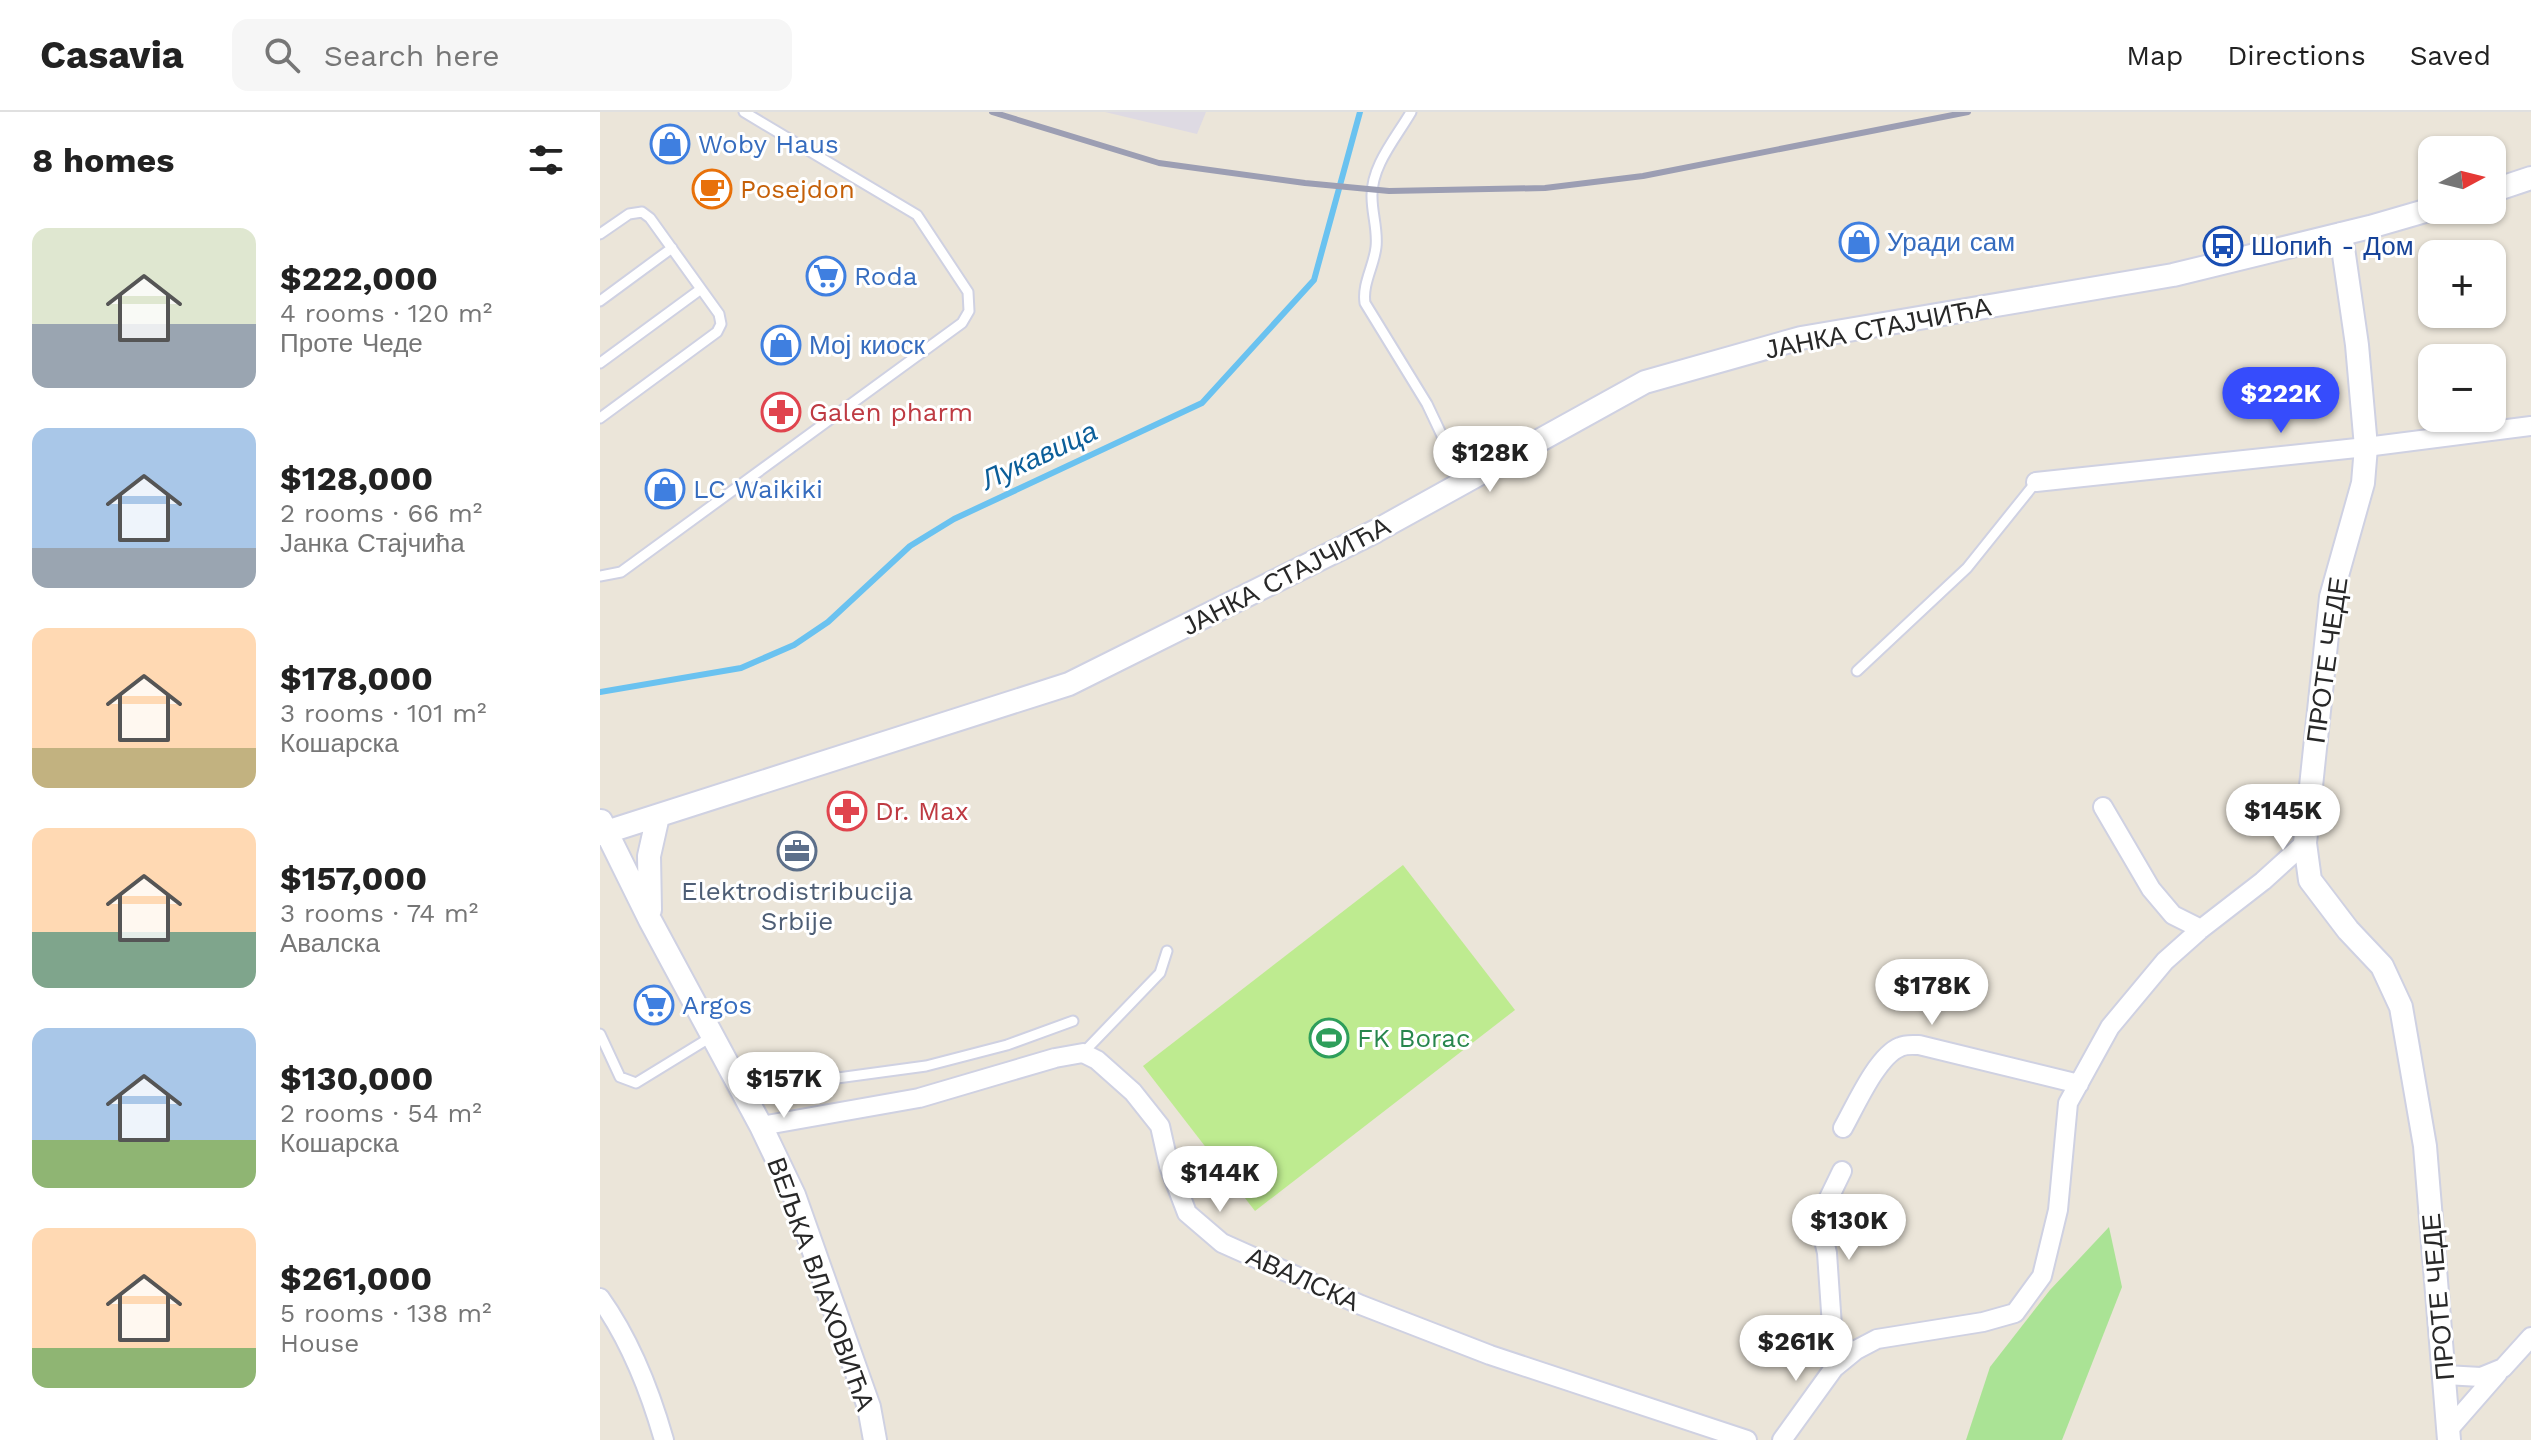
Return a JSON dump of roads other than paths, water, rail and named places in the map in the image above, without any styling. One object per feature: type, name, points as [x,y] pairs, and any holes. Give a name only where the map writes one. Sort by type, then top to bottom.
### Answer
[{"type":"street","points":[[2506,186],[2531,178]]},
{"type":"street","name":"ЈАНКА СТАЈЧИЋА","points":[[602,828],[658,816],[1069,684],[1376,531],[1645,382],[1801,338],[2173,275],[2418,213]]},
{"type":"street","name":"ПРОТЕ ЧЕДЕ","points":[[2341,234],[2357,345],[2366,447],[2363,483],[2331,597],[2305,843],[2310,880],[2348,930],[2382,966],[2401,1007],[2425,1146],[2449,1434]]},
{"type":"street","points":[[2036,482],[2531,426]]},
{"type":"street","points":[[2103,807],[2158,897],[2173,915],[2201,929]]},
{"type":"street","points":[[650,920],[649,856],[658,816]]},
{"type":"street","name":"ВЕЉКА ВЛАХОВИЋА","points":[[602,828],[761,1126],[794,1195],[869,1407],[875,1440]]},
{"type":"street","points":[[1782,1440],[1834,1368],[1877,1339],[1983,1322],[2015,1313],[2042,1276],[2058,1210],[2068,1103],[2110,1027],[2165,961],[2305,843]]},
{"type":"street","points":[[1843,1128],[1881,1064],[1891,1052],[1903,1045],[1919,1045],[2079,1084]]},
{"type":"street","points":[[761,1126],[919,1098],[1055,1058],[1083,1053]]},
{"type":"street","name":"АВАЛСКА","points":[[1083,1053],[1097,1060],[1133,1092],[1160,1126],[1169,1166],[1187,1213],[1222,1243],[1361,1305],[1490,1355],[1747,1440]]},
{"type":"street","points":[[1842,1171],[1826,1204],[1821,1228],[1827,1253],[1833,1341],[1845,1358]]},
{"type":"street","points":[[600,1298],[611,1313],[651,1397],[664,1440]]},
{"type":"street","points":[[2449,1434],[2531,1337]]},
{"type":"street","points":[[2445,1375],[2481,1377],[2503,1368]]},
{"type":"lane","points":[[600,576],[621,572],[962,323],[969,311],[968,292],[917,215],[744,112]]},
{"type":"lane","points":[[1411,112],[1374,178],[1372,198],[1376,249],[1364,289],[1365,303],[1427,404],[1464,482]]},
{"type":"lane","points":[[600,234],[629,214],[642,212],[650,218],[719,314],[721,324],[717,332],[600,418]]},
{"type":"lane","points":[[600,301],[672,248]]},
{"type":"lane","points":[[600,363],[701,289]]},
{"type":"lane","points":[[1857,671],[1967,568],[2036,482]]},
{"type":"lane","points":[[1083,1053],[1160,973],[1167,951]]},
{"type":"lane","points":[[742,1091],[926,1066],[1007,1045],[1073,1021]]},
{"type":"lane","points":[[600,1034],[620,1077],[636,1083],[713,1036]]},
{"type":"waterway","name":"Лукавица","points":[[600,692],[741,668],[794,645],[828,622],[910,546],[954,519],[1202,403],[1314,280],[1360,112]]},
{"type":"railway","points":[[992,112],[1159,163],[1389,191],[1545,188],[1643,176],[1968,112]]},
{"type":"place","name":"Woby Haus","points":[[670,144]]},
{"type":"place","name":"Posejdon","points":[[712,189]]},
{"type":"place","name":"Уради сам","points":[[1859,242]]},
{"type":"place","name":"Шопић - Дом","points":[[2223,246]]},
{"type":"place","name":"Roda","points":[[826,276]]},
{"type":"place","name":"Мој киоск","points":[[781,345]]},
{"type":"place","name":"Galen pharm","points":[[781,412]]},
{"type":"place","name":"LC Waikiki","points":[[665,489]]},
{"type":"place","name":"Dr. Max","points":[[847,811]]},
{"type":"place","name":"Elektrodistribucija Srbije","points":[[797,851]]},
{"type":"place","name":"Argos","points":[[654,1005]]},
{"type":"place","name":"FK Borac","points":[[1329,1038]]}]
